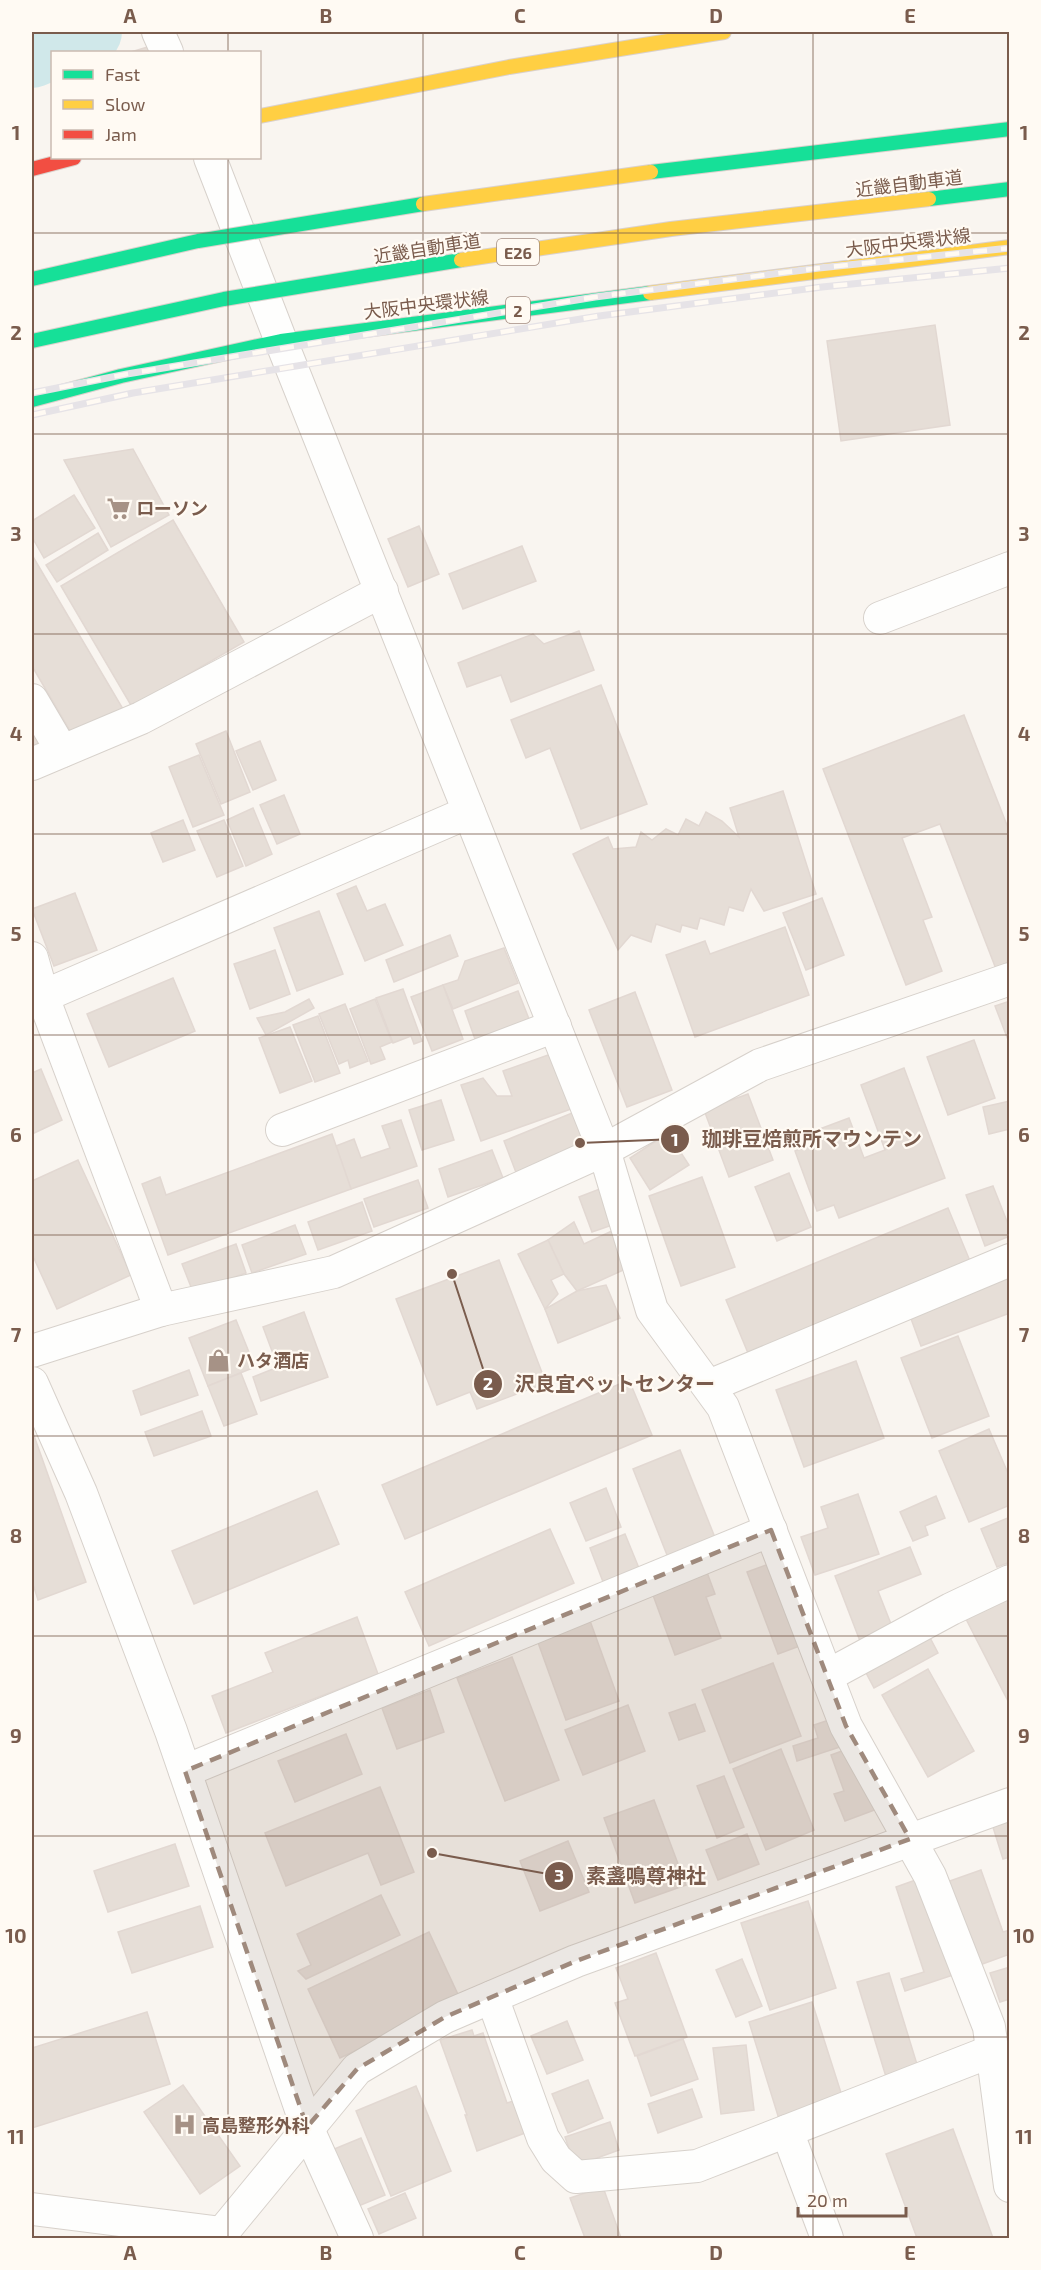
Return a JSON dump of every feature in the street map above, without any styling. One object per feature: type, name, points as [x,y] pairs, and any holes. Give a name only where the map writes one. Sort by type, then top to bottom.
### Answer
[{"type":"main road","points":[[261,116],[509,67],[724,32]]},
{"type":"main road","points":[[32,279],[198,241],[393,208],[667,170],[1010,129]]},
{"type":"main road","points":[[32,169],[70,159]]},
{"type":"main road","name":"近畿自動車道","points":[[32,341],[224,299],[408,268],[671,230],[1010,189]]},
{"type":"main road","name":"大阪中央環状線","points":[[32,400],[121,376],[281,341],[1010,247]]},
{"type":"street","points":[[158,32],[167,51]]},
{"type":"street","points":[[210,159],[604,1150],[652,1310],[723,1407],[846,1725],[930,1876],[989,2027],[1010,2186]]},
{"type":"street","points":[[880,618],[1010,568]]},
{"type":"street","points":[[32,764],[141,718],[382,591]]},
{"type":"street","points":[[32,700],[62,752]]},
{"type":"street","points":[[38,999],[469,812]]},
{"type":"street","points":[[32,958],[38,999],[161,1310]]},
{"type":"street","points":[[32,1351],[161,1310],[334,1272],[604,1150],[760,1065],[1010,979]]},
{"type":"street","points":[[282,1130],[555,1026]]},
{"type":"street","points":[[709,1386],[1010,1260]]},
{"type":"street","points":[[32,1383],[81,1493],[185,1771],[307,2127],[357,2238]]},
{"type":"street","points":[[185,1771],[771,1530]]},
{"type":"street","points":[[827,1676],[951,1608],[1010,1581]]},
{"type":"street","points":[[32,2209],[220,2236],[307,2127],[357,2069],[445,2017],[576,1961],[1010,1804]]},
{"type":"street","points":[[492,1997],[543,2138],[556,2159],[576,2177],[697,2166],[992,2051]]},
{"type":"street","points":[[787,2131],[826,2238]]},
{"type":"highlighted area","points":[[771,1530],[846,1726],[910,1839],[576,1961],[445,2017],[357,2069],[307,2127],[185,1771]]},
{"type":"building","points":[[151,46],[153,51],[134,51]]},
{"type":"building","points":[[935,325],[950,425],[841,441],[827,341]]},
{"type":"building","points":[[133,449],[169,515],[111,547],[64,460]]},
{"type":"building","points":[[74,495],[95,528],[44,558],[32,537],[32,521]]},
{"type":"building","points":[[173,520],[244,642],[132,707],[61,586]]},
{"type":"building","points":[[419,526],[439,574],[408,587],[388,539]]},
{"type":"building","points":[[98,533],[108,550],[57,582],[46,565]]},
{"type":"building","points":[[522,546],[536,581],[463,609],[449,574]]},
{"type":"building","points":[[32,555],[123,709],[74,738],[32,666]]},
{"type":"building","points":[[579,631],[594,670],[511,702],[501,675],[467,687],[458,663],[533,634],[544,644]]},
{"type":"building","points":[[601,685],[647,804],[581,829],[550,748],[526,758],[511,720]]},
{"type":"building","points":[[32,715],[47,742],[32,751]]},
{"type":"building","points":[[964,715],[1010,833],[1010,963],[996,969],[940,824],[902,838],[932,917],[923,920],[942,971],[906,985],[823,769]]},
{"type":"building","points":[[226,731],[250,792],[221,804],[196,744]]},
{"type":"building","points":[[260,741],[276,780],[253,790],[236,751]]},
{"type":"building","points":[[199,755],[224,815],[193,827],[169,767]]},
{"type":"building","points":[[783,791],[816,894],[764,911],[751,889],[743,911],[729,907],[724,925],[700,918],[697,929],[682,925],[680,932],[656,924],[651,942],[631,935],[618,950],[573,854],[608,837],[613,849],[636,847],[641,832],[652,840],[666,829],[678,835],[686,819],[699,826],[706,812],[722,821],[739,837],[730,808]]},
{"type":"building","points":[[284,795],[300,834],[277,844],[260,805]]},
{"type":"building","points":[[253,808],[272,854],[246,866],[227,820]]},
{"type":"building","points":[[183,820],[195,850],[163,862],[151,833]]},
{"type":"building","points":[[224,820],[243,866],[217,877],[197,831]]},
{"type":"building","points":[[356,886],[367,911],[385,904],[403,945],[365,961],[337,894]]},
{"type":"building","points":[[75,893],[97,950],[54,966],[32,909]]},
{"type":"building","points":[[822,898],[844,955],[806,970],[783,913]]},
{"type":"building","points":[[319,911],[343,974],[297,991],[274,928]]},
{"type":"building","points":[[785,927],[809,995],[695,1037],[666,955],[705,941],[710,954]]},
{"type":"building","points":[[450,935],[458,956],[394,982],[386,960]]},
{"type":"building","points":[[504,948],[518,983],[453,1009],[443,985],[458,980],[465,961]]},
{"type":"building","points":[[275,950],[290,994],[250,1009],[234,964]]},
{"type":"building","points":[[173,978],[195,1031],[109,1067],[87,1014]]},
{"type":"building","points":[[443,985],[463,1039],[432,1051],[411,997]]},
{"type":"building","points":[[403,989],[422,1041],[414,1044],[411,1036],[393,1043],[376,998]]},
{"type":"building","points":[[518,991],[529,1019],[475,1039],[465,1011]]},
{"type":"building","points":[[635,992],[672,1090],[627,1107],[589,1010]]},
{"type":"building","points":[[309,999],[314,1008],[266,1035],[257,1018],[285,1012]]},
{"type":"building","points":[[375,999],[392,1042],[380,1047],[385,1059],[371,1064],[350,1009]]},
{"type":"building","points":[[1010,1001],[1010,1045],[995,1006]]},
{"type":"building","points":[[345,1004],[368,1061],[350,1068],[348,1060],[339,1064],[319,1014]]},
{"type":"building","points":[[318,1016],[340,1073],[315,1082],[293,1025]]},
{"type":"building","points":[[290,1027],[312,1081],[280,1093],[259,1038]]},
{"type":"building","points":[[974,1040],[995,1098],[948,1115],[927,1057]]},
{"type":"building","points":[[551,1054],[571,1109],[481,1141],[461,1085],[483,1078],[497,1096],[512,1096],[503,1071]]},
{"type":"building","points":[[904,1068],[945,1178],[839,1218],[834,1205],[817,1211],[795,1151],[813,1144],[809,1133],[849,1118],[864,1158],[885,1150],[861,1085]]},
{"type":"building","points":[[41,1069],[62,1120],[32,1134],[32,1073]]},
{"type":"building","points":[[748,1094],[773,1160],[729,1177],[704,1110]]},
{"type":"building","points":[[441,1100],[454,1140],[422,1150],[409,1110]]},
{"type":"building","points":[[1010,1101],[1010,1129],[989,1134],[983,1107]]},
{"type":"building","points":[[577,1111],[591,1145],[517,1175],[504,1141]]},
{"type":"building","points":[[401,1120],[417,1166],[351,1189],[336,1146],[354,1139],[361,1158],[390,1148],[382,1126]]},
{"type":"building","points":[[668,1133],[689,1165],[650,1190],[630,1158]]},
{"type":"building","points":[[332,1134],[351,1189],[168,1255],[142,1184],[160,1177],[166,1195]]},
{"type":"building","points":[[492,1150],[503,1178],[448,1197],[439,1169]]},
{"type":"building","points":[[78,1160],[131,1275],[57,1309],[32,1254],[32,1181]]},
{"type":"building","points":[[789,1173],[811,1227],[777,1241],[755,1187]]},
{"type":"building","points":[[702,1177],[735,1267],[681,1286],[649,1196]]},
{"type":"building","points":[[418,1180],[428,1208],[374,1227],[364,1199]]},
{"type":"building","points":[[993,1186],[1010,1229],[1010,1236],[985,1246],[966,1195]]},
{"type":"building","points":[[605,1187],[618,1223],[592,1232],[579,1197]]},
{"type":"building","points":[[362,1202],[372,1231],[318,1250],[308,1222]]},
{"type":"building","points":[[948,1208],[970,1261],[748,1353],[726,1300]]},
{"type":"building","points":[[574,1222],[584,1244],[627,1224],[630,1267],[577,1291],[564,1274],[548,1240]]},
{"type":"building","points":[[295,1225],[306,1254],[252,1273],[242,1245]]},
{"type":"building","points":[[548,1240],[564,1274],[551,1280],[558,1294],[545,1309],[518,1254]]},
{"type":"building","points":[[236,1244],[246,1273],[193,1292],[182,1264]]},
{"type":"building","points":[[499,1260],[546,1383],[477,1409],[470,1392],[437,1405],[396,1299]]},
{"type":"building","points":[[1010,1277],[1010,1313],[921,1346],[910,1316]]},
{"type":"building","points":[[606,1285],[620,1318],[558,1343],[545,1309],[577,1291]]},
{"type":"building","points":[[304,1312],[328,1377],[261,1401],[253,1377],[278,1367],[263,1327]]},
{"type":"building","points":[[236,1320],[255,1367],[208,1386],[189,1338]]},
{"type":"building","points":[[958,1336],[989,1416],[932,1438],[901,1358]]},
{"type":"building","points":[[856,1361],[884,1438],[804,1467],[776,1390]]},
{"type":"building","points":[[189,1370],[198,1395],[141,1415],[133,1391]]},
{"type":"building","points":[[241,1373],[257,1414],[224,1426],[208,1386]]},
{"type":"building","points":[[629,1380],[652,1435],[405,1539],[382,1485]]},
{"type":"building","points":[[202,1411],[211,1436],[154,1456],[145,1432]]},
{"type":"building","points":[[989,1429],[1010,1478],[1010,1505],[969,1522],[939,1451]]},
{"type":"building","points":[[32,1430],[86,1582],[38,1600],[32,1581]]},
{"type":"building","points":[[680,1450],[716,1540],[669,1560],[633,1469]]},
{"type":"building","points":[[606,1488],[621,1527],[586,1541],[570,1503]]},
{"type":"building","points":[[317,1491],[339,1544],[194,1604],[172,1551]]},
{"type":"building","points":[[858,1494],[879,1554],[815,1575],[801,1537],[828,1528],[821,1507]]},
{"type":"building","points":[[936,1496],[945,1518],[925,1526],[928,1535],[913,1541],[900,1512]]},
{"type":"building","points":[[1010,1517],[1010,1562],[997,1567],[981,1529]]},
{"type":"building","points":[[550,1529],[574,1583],[429,1646],[405,1592]]},
{"type":"building","points":[[625,1534],[641,1573],[605,1587],[590,1548]]},
{"type":"building","points":[[910,1547],[921,1574],[878,1591],[893,1629],[860,1641],[835,1576]]},
{"type":"building","points":[[774,1562],[805,1644],[778,1654],[747,1572]]},
{"type":"building","points":[[705,1567],[715,1594],[706,1597],[721,1638],[675,1655],[650,1587]]},
{"type":"building","points":[[1006,1597],[1010,1605],[1010,1705],[965,1617]]},
{"type":"building","points":[[357,1617],[378,1674],[226,1733],[212,1696],[273,1672],[265,1653]]},
{"type":"building","points":[[589,1618],[619,1701],[566,1720],[536,1637]]},
{"type":"building","points":[[927,1632],[938,1653],[874,1688],[863,1667]]},
{"type":"building","points":[[512,1657],[559,1780],[505,1801],[457,1678]]},
{"type":"building","points":[[773,1663],[801,1736],[730,1763],[702,1690]]},
{"type":"building","points":[[928,1669],[974,1751],[928,1777],[882,1695]]},
{"type":"building","points":[[430,1690],[444,1732],[397,1749],[382,1708]]},
{"type":"building","points":[[695,1704],[705,1731],[679,1740],[669,1713]]},
{"type":"building","points":[[628,1705],[645,1751],[583,1775],[565,1730]]},
{"type":"building","points":[[835,1718],[843,1746],[797,1761],[793,1746],[818,1738],[814,1725]]},
{"type":"building","points":[[346,1734],[362,1774],[295,1802],[278,1761]]},
{"type":"building","points":[[853,1747],[877,1809],[845,1821],[834,1794],[844,1791],[831,1755]]},
{"type":"building","points":[[781,1749],[814,1830],[766,1850],[733,1769]]},
{"type":"building","points":[[724,1776],[744,1827],[717,1838],[697,1786]]},
{"type":"building","points":[[380,1787],[414,1872],[381,1885],[368,1853],[286,1886],[265,1833]]},
{"type":"building","points":[[654,1800],[686,1885],[635,1903],[604,1818]]},
{"type":"building","points":[[1010,1819],[1010,1857],[1003,1859],[992,1824]]},
{"type":"building","points":[[747,1834],[759,1864],[718,1880],[706,1850]]},
{"type":"building","points":[[568,1841],[589,1892],[540,1911],[520,1861]]},
{"type":"building","points":[[175,1844],[189,1886],[108,1912],[94,1871]]},
{"type":"building","points":[[981,1870],[1003,1932],[1010,1930],[1010,1954],[977,1966],[947,1882]]},
{"type":"building","points":[[924,1877],[956,1974],[905,1991],[901,1979],[924,1972],[896,1887]]},
{"type":"building","points":[[381,1895],[400,1935],[306,1979],[298,1971],[311,1965],[297,1934]]},
{"type":"building","points":[[808,1901],[836,1988],[770,2010],[741,1923]]},
{"type":"building","points":[[200,1906],[213,1947],[132,1973],[118,1932]]},
{"type":"building","points":[[429,1932],[461,2001],[340,2058],[308,1989]]},
{"type":"building","points":[[656,1953],[687,2037],[635,2056],[615,2003],[628,1999],[616,1968]]},
{"type":"building","points":[[742,1959],[762,2006],[736,2017],[716,1970]]},
{"type":"building","points":[[1010,1967],[1010,1999],[1000,2002],[990,1973]]},
{"type":"building","points":[[889,1973],[919,2071],[887,2080],[857,1982]]},
{"type":"building","points":[[812,2002],[843,2099],[779,2119],[749,2022]]},
{"type":"building","points":[[147,2012],[170,2084],[32,2128],[32,2048]]},
{"type":"building","points":[[567,2021],[583,2060],[547,2074],[531,2036]]},
{"type":"building","points":[[472,2030],[474,2036],[483,2033],[507,2103],[513,2101],[525,2133],[477,2151],[465,2115],[467,2115],[440,2040]]},
{"type":"building","points":[[683,2039],[698,2079],[651,2096],[637,2056]]},
{"type":"building","points":[[746,2045],[754,2110],[721,2114],[713,2048]]},
{"type":"building","points":[[588,2080],[603,2118],[568,2133],[552,2094]]},
{"type":"building","points":[[183,2085],[240,2166],[200,2194],[144,2112]]},
{"type":"building","points":[[416,2086],[451,2171],[391,2196],[356,2111]]},
{"type":"building","points":[[692,2089],[702,2117],[658,2133],[648,2104]]},
{"type":"building","points":[[610,2122],[619,2150],[575,2166],[565,2137]]},
{"type":"building","points":[[953,2129],[993,2238],[917,2238],[886,2154]]},
{"type":"building","points":[[361,2138],[385,2195],[356,2207],[332,2150]]},
{"type":"building","points":[[603,2187],[621,2238],[585,2238],[570,2198]]},
{"type":"building","points":[[405,2193],[416,2218],[379,2234],[368,2209]]},
{"type":"waterway","points":[[32,56],[90,32]]},
{"type":"railway","points":[[32,393],[127,374],[595,297],[819,268],[1010,248]]},
{"type":"railway","points":[[32,415],[133,393],[599,316],[822,287],[1010,268]]},
{"type":"traffic: fast","points":[[651,172],[1010,129]]},
{"type":"traffic: fast","points":[[929,199],[1010,189]]},
{"type":"traffic: fast","points":[[32,279],[198,241],[423,204]]},
{"type":"traffic: fast","points":[[32,341],[224,299],[461,260]]},
{"type":"traffic: fast","points":[[32,400],[121,376],[281,341],[650,293]]},
{"type":"traffic: slow","points":[[261,116],[509,67],[724,32]]},
{"type":"traffic: slow","points":[[423,204],[651,172]]},
{"type":"traffic: slow","points":[[461,260],[671,229],[929,199]]},
{"type":"traffic: slow","points":[[650,293],[1010,247]]},
{"type":"traffic: jam","points":[[32,169],[70,159]]},
{"type":"place","name":"ローソン","points":[[118,508]]},
{"type":"place","name":"珈琲豆焙煎所マウンテン","points":[[580,1143]]},
{"type":"place","name":"沢良宜ペットセンター","points":[[452,1274]]},
{"type":"place","name":"ハタ酒店","points":[[219,1360]]},
{"type":"place","name":"素盞鳴尊神社","points":[[432,1853]]},
{"type":"place","name":"高島整形外科","points":[[184,2125]]}]
